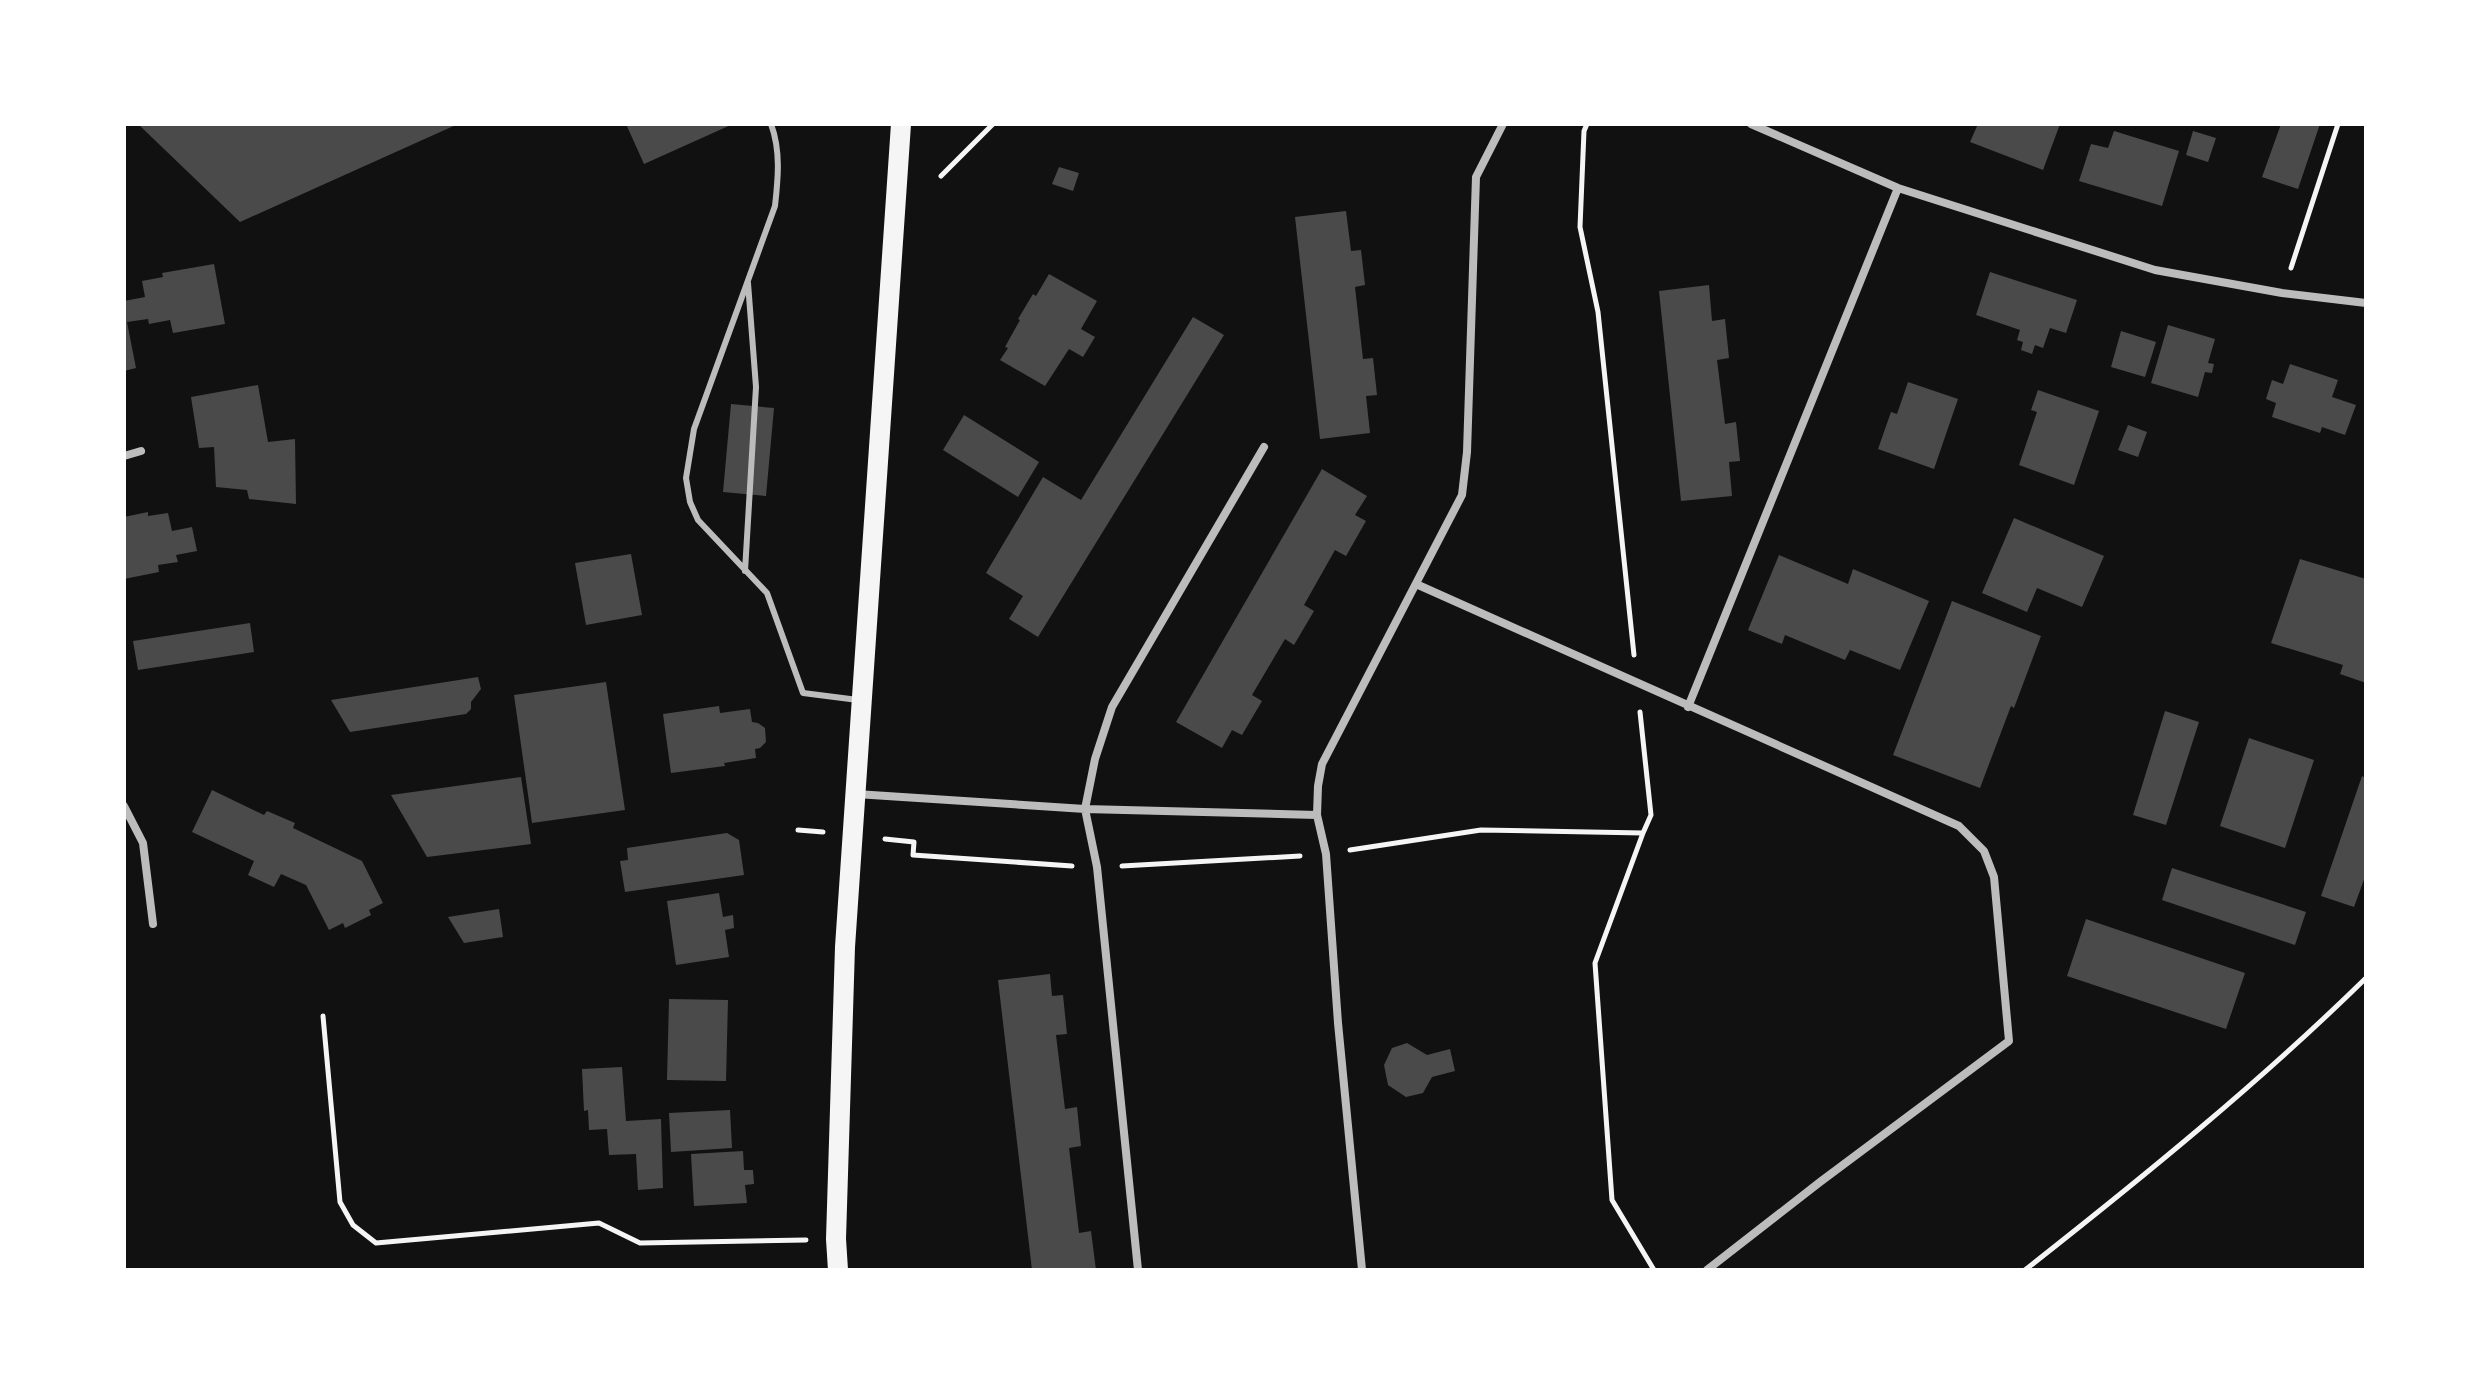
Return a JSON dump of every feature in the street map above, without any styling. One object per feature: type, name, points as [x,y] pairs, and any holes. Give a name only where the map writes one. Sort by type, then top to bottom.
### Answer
[{"type":"main road","points":[[838,1270],[836,1239],[845,947],[901,124]]},
{"type":"street","points":[[1362,1270],[1338,1023],[1326,854],[1317,815],[1318,786],[1322,764],[1462,495],[1467,452],[1476,177],[1503,124]]},
{"type":"street","points":[[1751,124],[1898,188],[2155,270],[2282,293],[2366,303]]},
{"type":"street","points":[[1688,707],[1898,188]]},
{"type":"street","points":[[1138,1270],[1097,867],[1085,809],[1095,759],[1112,707],[1264,447]]},
{"type":"street","points":[[124,456],[141,451]]},
{"type":"street","points":[[1416,584],[1959,826],[1984,851],[1994,877],[2009,1041],[1707,1270]]},
{"type":"street","points":[[856,794],[1085,809],[1317,815]]},
{"type":"street","points":[[124,806],[143,843],[153,924]]},
{"type":"lane","points":[[771,124],[779,173],[775,206],[694,429],[686,478],[690,502],[698,520],[767,593],[803,693],[863,700]]},
{"type":"lane","points":[[745,571],[756,387],[748,279]]},
{"type":"path","points":[[941,176],[993,124]]},
{"type":"path","points":[[1587,124],[1584,131],[1580,227],[1598,312],[1651,815],[1595,963],[1612,1200],[1654,1270]]},
{"type":"path","points":[[2282,293],[2338,124]]},
{"type":"path","points":[[914,842],[913,855],[1097,867],[1326,854],[1481,830],[1643,833]]},
{"type":"path","points":[[2025,1270],[2125,1192],[2331,1013],[2366,978]]},
{"type":"path","points":[[323,1016],[340,1202],[353,1225],[376,1243],[599,1223],[640,1243],[836,1239]]},
{"type":"building","points":[[138,124],[458,124],[240,222]]},
{"type":"building","points":[[626,124],[733,124],[644,164]]},
{"type":"building","points":[[1978,124],[2060,124],[2043,170],[1970,142]]},
{"type":"building","points":[[2281,124],[2320,124],[2298,189],[2262,177]]},
{"type":"building","points":[[2114,131],[2179,151],[2162,206],[2079,181],[2091,144],[2108,148]]},
{"type":"building","points":[[2193,131],[2216,138],[2208,162],[2186,155]]},
{"type":"building","points":[[1059,167],[1079,173],[1073,191],[1052,184]]},
{"type":"building","points":[[1346,211],[1351,251],[1361,250],[1365,285],[1355,287],[1363,359],[1373,358],[1377,395],[1366,396],[1370,433],[1320,439],[1295,217]]},
{"type":"building","points":[[214,264],[225,324],[173,333],[170,320],[149,324],[148,319],[127,322],[136,368],[124,371],[124,301],[145,297],[142,281],[163,277],[162,273]]},
{"type":"building","points":[[1990,272],[2077,300],[2066,333],[2050,328],[2043,348],[2035,345],[2032,354],[2021,350],[2023,342],[2017,340],[2020,330],[1976,315]]},
{"type":"building","points":[[1049,274],[1097,301],[1081,329],[1095,337],[1083,357],[1069,349],[1045,386],[1000,360],[1008,348],[1005,347],[1018,319]]},
{"type":"building","points":[[1709,285],[1712,321],[1725,319],[1729,358],[1717,360],[1725,424],[1736,422],[1740,461],[1729,462],[1732,496],[1681,501],[1659,291]]},
{"type":"building","points":[[1193,317],[1224,335],[1038,637],[1009,619],[1023,596],[986,573],[1043,477],[1081,500]]},
{"type":"building","points":[[2168,325],[2215,339],[2208,363],[2214,364],[2212,373],[2205,372],[2198,397],[2151,383]]},
{"type":"building","points":[[2121,331],[2156,342],[2145,377],[2111,367]]},
{"type":"building","points":[[2290,364],[2338,380],[2332,397],[2356,405],[2345,435],[2322,427],[2320,433],[2272,417],[2276,403],[2266,399],[2272,380],[2283,384]]},
{"type":"building","points":[[1908,382],[1958,399],[1934,469],[1878,449],[1891,412],[1897,414]]},
{"type":"building","points":[[258,385],[268,442],[295,439],[296,504],[249,499],[247,490],[216,487],[214,447],[199,448],[191,397]]},
{"type":"building","points":[[2038,390],[2099,411],[2074,485],[2019,465],[2037,412],[2031,410]]},
{"type":"building","points":[[731,404],[774,408],[766,496],[723,492]]},
{"type":"building","points":[[964,415],[1039,462],[1018,497],[943,450]]},
{"type":"building","points":[[2128,425],[2147,432],[2138,457],[2118,450]]},
{"type":"building","points":[[1322,469],[1367,496],[1355,515],[1366,521],[1346,556],[1335,550],[1304,605],[1314,611],[1294,645],[1285,639],[1252,695],[1262,701],[1242,735],[1232,730],[1222,748],[1176,722]]},
{"type":"building","points":[[148,512],[148,516],[168,513],[172,531],[192,527],[197,551],[176,555],[178,562],[158,565],[159,572],[124,579],[124,517]]},
{"type":"building","points":[[2014,518],[2104,556],[2082,607],[2037,588],[2027,612],[1982,593]]},
{"type":"building","points":[[631,554],[642,615],[586,625],[575,563]]},
{"type":"building","points":[[1779,555],[1848,584],[1853,569],[1929,601],[1900,670],[1850,650],[1845,660],[1785,635],[1782,644],[1748,630]]},
{"type":"building","points":[[2300,559],[2366,579],[2366,683],[2340,674],[2343,665],[2271,643]]},
{"type":"building","points":[[1952,601],[2041,636],[1980,788],[1893,755]]},
{"type":"building","points":[[250,623],[254,652],[138,670],[133,641]]},
{"type":"building","points":[[478,677],[481,689],[466,714],[350,732],[331,700]]},
{"type":"building","points":[[606,682],[625,810],[532,823],[514,695]]},
{"type":"building","points":[[719,706],[720,713],[750,709],[752,722],[765,728],[766,742],[755,749],[756,758],[724,763],[725,766],[671,773],[663,714]]},
{"type":"building","points":[[2165,711],[2199,722],[2166,825],[2133,815]]},
{"type":"building","points":[[2249,738],[2314,760],[2285,848],[2220,826]]},
{"type":"building","points":[[2362,776],[2366,778],[2366,874],[2354,907],[2321,896]]},
{"type":"building","points":[[521,777],[531,844],[427,857],[391,795]]},
{"type":"building","points":[[212,790],[264,815],[267,811],[295,823],[293,828],[362,861],[383,903],[369,910],[371,915],[345,928],[343,923],[329,930],[306,885],[281,874],[274,887],[248,875],[254,861],[192,832]]},
{"type":"building","points":[[727,833],[739,840],[744,875],[625,892],[620,861],[628,860],[627,848]]},
{"type":"building","points":[[2172,868],[2306,912],[2295,945],[2162,900]]},
{"type":"building","points":[[719,893],[723,917],[733,915],[734,928],[725,930],[729,957],[676,965],[667,901]]},
{"type":"building","points":[[499,909],[503,937],[464,943],[448,917]]},
{"type":"building","points":[[2086,919],[2245,973],[2226,1029],[2067,976]]},
{"type":"building","points":[[1050,974],[1052,996],[1063,995],[1067,1034],[1056,1035],[1065,1109],[1077,1107],[1081,1146],[1069,1148],[1079,1233],[1091,1231],[1096,1270],[1032,1270],[998,980]]},
{"type":"building","points":[[669,999],[728,1000],[726,1081],[667,1080]]},
{"type":"building","points":[[1407,1043],[1427,1055],[1450,1049],[1455,1071],[1432,1077],[1423,1093],[1406,1097],[1388,1085],[1384,1065],[1392,1048]]},
{"type":"building","points":[[622,1067],[626,1121],[661,1119],[663,1188],[638,1190],[636,1154],[609,1155],[607,1129],[589,1130],[588,1110],[584,1111],[582,1069]]},
{"type":"building","points":[[730,1110],[732,1148],[671,1152],[669,1113]]},
{"type":"building","points":[[743,1151],[744,1170],[753,1170],[754,1184],[745,1185],[747,1203],[694,1206],[691,1154]]}]
